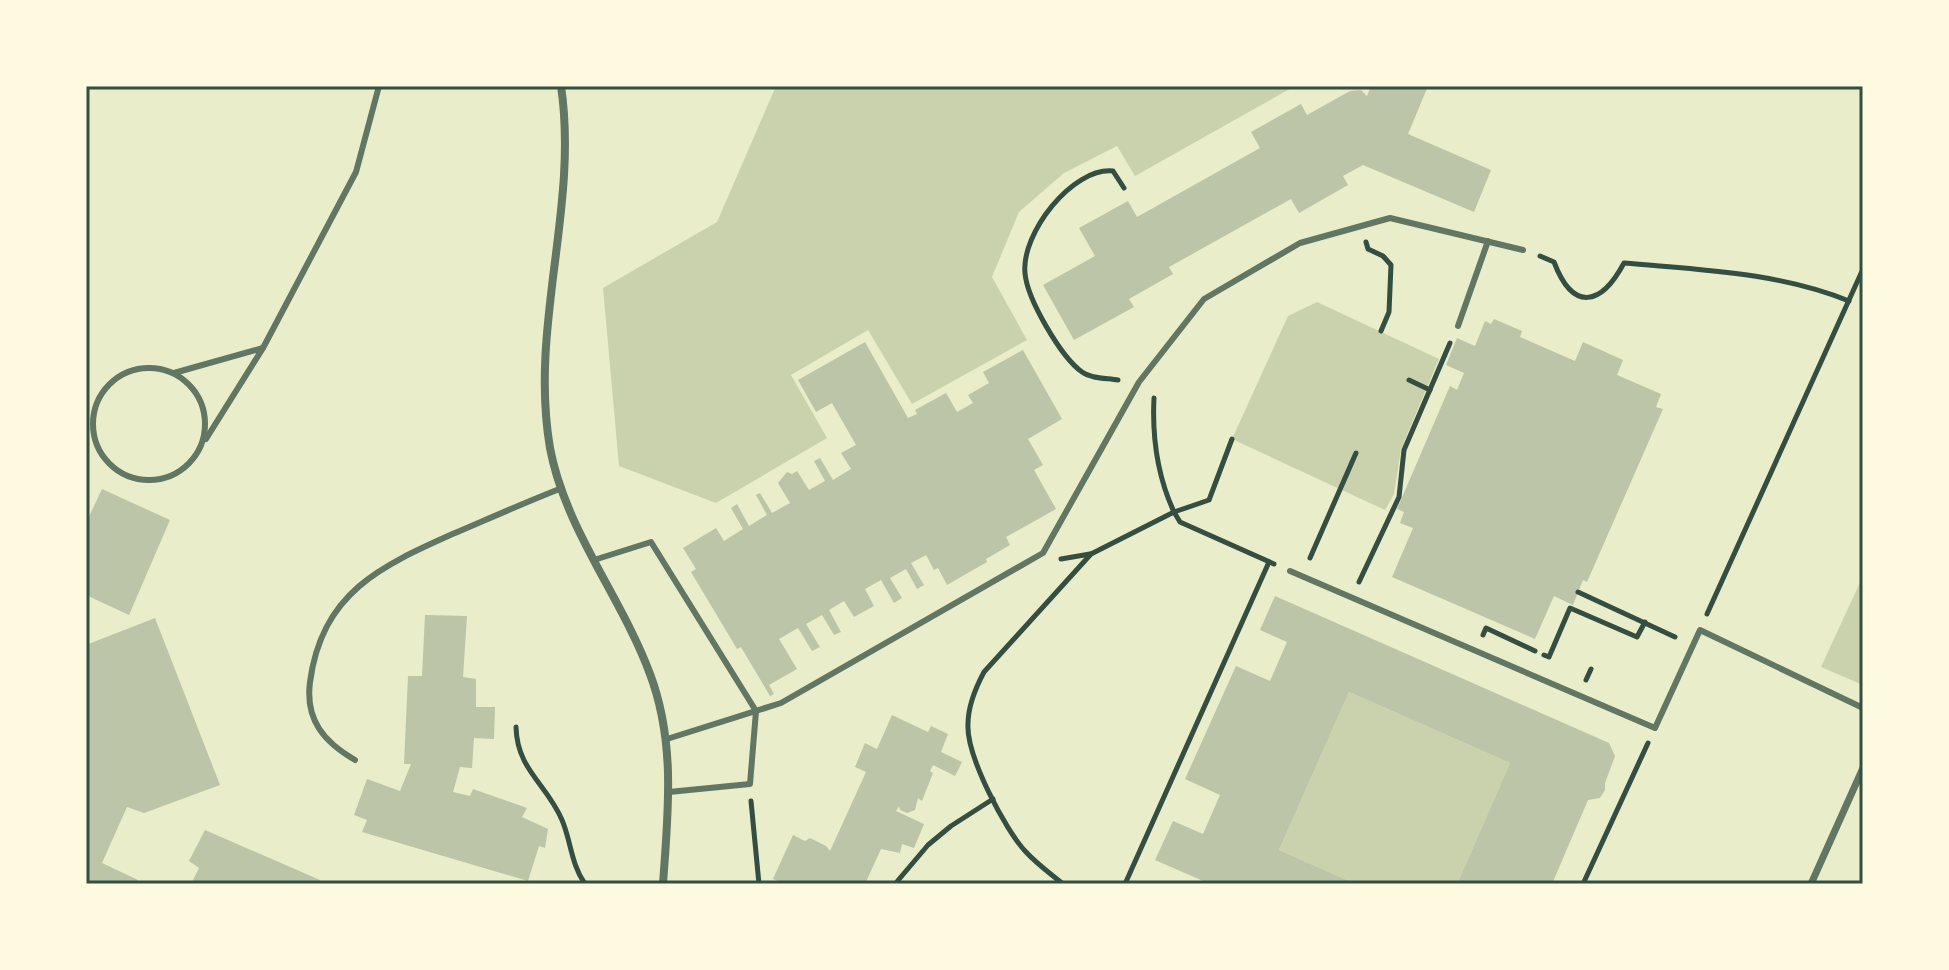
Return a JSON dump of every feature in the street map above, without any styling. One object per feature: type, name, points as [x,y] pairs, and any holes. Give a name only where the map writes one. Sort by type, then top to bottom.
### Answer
[{"type":"street","points":[[561,86],[565,141],[564,191],[544,366],[551,450],[562,488],[650,675],[667,739],[669,792],[663,884]]},
{"type":"street","points":[[1811,884],[1863,768]]},
{"type":"lane","points":[[202,445],[204,412],[198,396],[188,383],[174,373],[155,368],[136,368],[118,375],[104,389],[95,405],[92,425],[95,444],[120,473],[138,480],[158,480],[176,474],[191,462],[202,445],[263,348],[356,172],[379,86]]},
{"type":"lane","points":[[667,739],[781,703],[1043,553],[1139,382],[1204,299],[1300,243],[1390,218],[1523,250]]},
{"type":"lane","points":[[1458,326],[1488,241]]},
{"type":"lane","points":[[174,373],[263,348]]},
{"type":"lane","points":[[355,760],[333,747],[316,725],[309,690],[314,657],[330,623],[352,591],[376,571],[405,555],[562,488]]},
{"type":"lane","points":[[594,560],[651,542],[756,711],[750,784],[669,792]]},
{"type":"lane","points":[[1290,571],[1655,728],[1700,630],[1863,708]]},
{"type":"path","points":[[1124,188],[1113,171],[1100,170],[1060,196],[1040,223],[1026,254],[1025,274],[1032,298],[1050,332],[1067,357],[1083,373],[1139,382],[1155,392],[1153,428],[1158,467],[1180,522],[1269,562],[1125,884]]},
{"type":"path","points":[[1362,225],[1368,249],[1383,256],[1391,265],[1389,312],[1381,331]]},
{"type":"path","points":[[1523,250],[1554,262],[1560,278],[1573,294],[1587,298],[1605,292],[1624,263],[1756,276],[1816,288],[1849,301]]},
{"type":"path","points":[[1700,630],[1863,269]]},
{"type":"path","points":[[1352,598],[1399,497],[1404,450],[1458,326]]},
{"type":"path","points":[[1409,380],[1430,390]]},
{"type":"path","points":[[1063,884],[1024,850],[993,799],[972,753],[967,726],[977,684],[984,672],[1091,554],[1174,512],[1209,500],[1232,439]]},
{"type":"path","points":[[1302,576],[1356,453]]},
{"type":"path","points":[[1578,592],[1692,646]]},
{"type":"path","points":[[1476,651],[1486,628],[1549,657],[1570,608],[1637,637],[1645,622]]},
{"type":"path","points":[[516,727],[516,741],[524,762],[533,779],[550,796],[563,822],[574,862],[585,884]]},
{"type":"path","points":[[1583,884],[1655,728]]},
{"type":"path","points":[[750,784],[759,884]]},
{"type":"path","points":[[895,884],[928,845],[993,799]]},
{"type":"green space","points":[[776,86],[1295,86],[1135,176],[1117,146],[1064,173],[1019,212],[992,277],[1027,340],[912,404],[868,330],[791,375],[827,438],[716,503],[619,466],[603,288],[717,222]]},
{"type":"green space","points":[[1317,302],[1439,359],[1401,449],[1394,494],[1385,510],[1232,439],[1288,316]]},
{"type":"green space","points":[[1863,576],[1863,685],[1821,667]]},
{"type":"green space","points":[[1349,692],[1510,763],[1457,884],[1356,884],[1279,850]]},
{"type":"building","points":[[1371,86],[1428,86],[1408,134],[1491,170],[1474,212],[1363,165],[1343,176],[1348,185],[1299,213],[1291,199],[1169,267],[1173,274],[1129,299],[1134,307],[1074,340],[1043,285],[1095,256],[1079,228],[1128,201],[1137,217],[1260,148],[1251,132],[1301,104],[1307,115],[1350,91],[1361,90],[1367,96]]},
{"type":"building","points":[[1494,319],[1522,331],[1520,337],[1575,361],[1583,342],[1623,360],[1617,375],[1661,394],[1656,407],[1663,409],[1587,582],[1583,580],[1573,605],[1554,596],[1535,639],[1392,577],[1413,528],[1400,523],[1404,512],[1397,509],[1450,386],[1457,390],[1464,373],[1446,365],[1457,338],[1475,346],[1485,321],[1491,324]]},
{"type":"building","points":[[865,342],[908,418],[917,414],[915,410],[946,393],[957,412],[973,403],[968,395],[989,383],[983,372],[1023,350],[1062,419],[1028,439],[1043,465],[1034,470],[1056,509],[1006,537],[1010,545],[947,585],[926,555],[911,563],[924,585],[917,589],[906,569],[890,578],[902,598],[894,603],[881,580],[865,589],[874,606],[854,617],[844,601],[829,610],[841,632],[834,635],[822,615],[806,624],[820,647],[812,651],[798,628],[779,639],[797,669],[769,685],[774,694],[770,696],[741,647],[737,649],[691,572],[696,569],[683,548],[716,528],[724,541],[743,529],[731,508],[737,504],[749,526],[767,515],[756,495],[760,493],[772,513],[790,503],[778,483],[787,472],[792,474],[797,471],[809,490],[825,481],[814,461],[820,458],[833,480],[851,469],[841,453],[856,445],[832,403],[816,412],[798,380]]},
{"type":"building","points":[[102,489],[170,520],[129,615],[86,595],[86,523]]},
{"type":"building","points":[[1275,596],[1609,743],[1615,756],[1605,790],[1600,798],[1588,800],[1552,884],[1457,884],[1510,763],[1349,692],[1279,850],[1356,884],[1210,884],[1155,860],[1173,821],[1203,834],[1220,795],[1185,779],[1236,666],[1270,681],[1287,642],[1260,630]]},
{"type":"building","points":[[425,615],[467,616],[463,677],[476,679],[476,707],[495,707],[494,739],[474,738],[472,768],[460,767],[453,792],[470,796],[473,789],[527,808],[522,817],[548,829],[545,848],[539,846],[528,881],[362,832],[367,820],[354,815],[367,779],[400,791],[411,764],[404,764],[408,676],[422,676]]},
{"type":"building","points":[[155,618],[220,785],[144,813],[127,807],[102,863],[138,880],[136,884],[86,884],[86,645]]},
{"type":"building","points":[[892,715],[928,732],[931,726],[948,734],[941,752],[962,762],[955,776],[933,765],[922,801],[918,798],[915,810],[907,813],[899,806],[896,811],[924,824],[914,848],[902,844],[900,853],[881,849],[865,884],[779,884],[773,879],[793,835],[805,841],[810,838],[830,851],[866,772],[855,767],[865,743],[877,749]]},
{"type":"building","points":[[205,830],[320,880],[318,884],[195,884],[192,882],[199,868],[189,861]]}]
